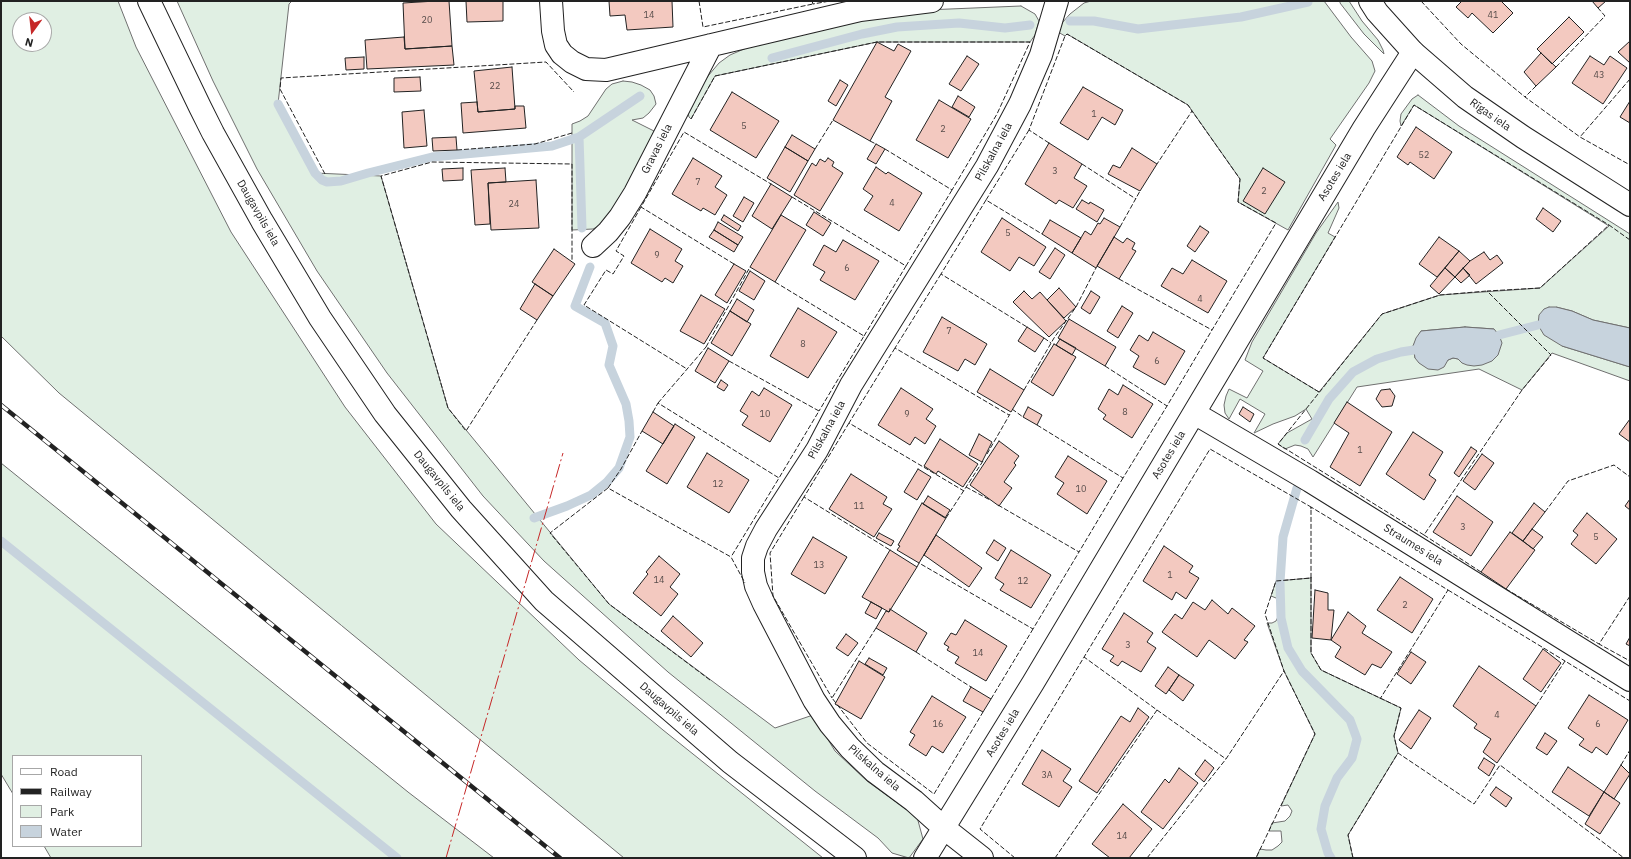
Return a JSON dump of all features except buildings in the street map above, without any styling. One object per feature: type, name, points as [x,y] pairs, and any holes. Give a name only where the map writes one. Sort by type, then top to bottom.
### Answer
[{"type":"main road","name":"Daugavpils iela","points":[[149,1],[203,114],[262,221],[320,318],[385,414],[461,509],[544,601],[730,762],[855,858]]},
{"type":"main road","points":[[551,1],[553,31],[556,45],[562,54],[572,62],[586,69],[606,70],[860,10],[932,1]]},
{"type":"main road","name":"Pilskalna iela","points":[[944,828],[914,801],[875,772],[850,748],[830,724],[814,700],[764,604],[756,586],[753,572],[753,558],[757,546],[766,529],[817,450],[851,385],[987,166],[1020,104],[1040,55],[1057,1]]},
{"type":"main road","name":"Rīgas iela","points":[[1370,1],[1377,12],[1413,52],[1464,97],[1630,205]]},
{"type":"main road","name":"Gravas iela","points":[[593,246],[608,232],[620,217],[635,193],[711,45]]},
{"type":"main road","name":"Asotes iela","points":[[925,858],[1049,656],[1364,128],[1413,52]]},
{"type":"main road","name":"Straumes iela","points":[[1194,413],[1310,481],[1630,680]]},
{"type":"main road","points":[[944,828],[982,858]]},
{"type":"green space","points":[[1,1],[118,1],[136,47],[231,232],[345,407],[436,524],[579,660],[663,730],[823,858],[624,858],[59,393],[1,336]]},
{"type":"green space","points":[[177,1],[292,1],[289,4],[278,104],[315,173],[381,176],[448,408],[609,604],[775,728],[813,715],[835,751],[867,781],[917,817],[923,839],[909,858],[892,853],[878,838],[815,791],[668,672],[544,561],[483,496],[387,373],[317,271],[257,169],[213,81]]},
{"type":"green space","points":[[1091,1],[1324,1],[1351,37],[1372,61],[1375,71],[1369,83],[1330,139],[1336,145],[1288,230],[1238,202],[1240,179],[1188,105],[1067,34],[1065,36],[1058,32],[1062,23],[1070,14],[1084,3]]},
{"type":"green space","points":[[1340,1],[1349,1],[1362,21],[1378,40],[1384,54],[1364,34]]},
{"type":"green space","points":[[1021,6],[1035,14],[1039,21],[1035,35],[1030,42],[877,42],[715,76],[691,119],[689,117],[689,107],[708,76],[719,63],[730,55],[758,43],[847,22],[926,10]]},
{"type":"green space","points":[[623,81],[641,85],[650,90],[654,96],[656,104],[643,118],[632,120],[658,133],[620,203],[603,224],[593,229],[572,230],[572,124],[588,116],[606,89],[612,84]]},
{"type":"green space","points":[[1418,95],[1459,126],[1630,234],[1630,328],[1593,320],[1572,311],[1556,307],[1562,346],[1630,367],[1630,381],[1552,353],[1522,390],[1479,369],[1357,387],[1313,457],[1308,449],[1301,446],[1295,445],[1285,449],[1278,444],[1287,433],[1312,419],[1306,409],[1295,416],[1254,433],[1265,414],[1240,399],[1229,419],[1225,413],[1224,405],[1229,389],[1247,398],[1263,371],[1245,360],[1252,342],[1316,233],[1338,202],[1339,208],[1328,233],[1335,237],[1263,358],[1319,392],[1382,314],[1440,295],[1540,288],[1609,226],[1414,105],[1401,126],[1401,114],[1412,99]],"holes":[[[1465,327],[1494,329],[1462,363],[1459,359],[1453,358],[1448,360],[1415,358],[1413,346],[1421,331]]]},
{"type":"green space","points":[[1,463],[408,792],[494,858],[51,858],[45,847],[142,847],[142,755],[12,755],[12,792],[1,774]]},
{"type":"green space","points":[[1311,578],[1311,653],[1321,670],[1401,708],[1394,736],[1398,753],[1348,835],[1353,858],[1256,858],[1260,849],[1272,850],[1282,842],[1281,831],[1269,831],[1272,823],[1285,821],[1290,816],[1292,811],[1288,805],[1281,806],[1315,734],[1284,671],[1267,623],[1276,621],[1282,608],[1282,603],[1271,596],[1276,581]]},
{"type":"water","points":[[1549,307],[1572,311],[1593,320],[1630,328],[1630,367],[1562,346],[1544,335],[1538,325],[1539,315],[1544,309]]},
{"type":"water","points":[[1465,327],[1494,329],[1499,335],[1502,343],[1498,355],[1492,361],[1474,366],[1467,365],[1458,359],[1453,358],[1448,360],[1444,367],[1438,370],[1428,369],[1419,363],[1415,358],[1413,346],[1421,331]]},
{"type":"waterway","points":[[1070,21],[1094,21],[1138,29],[1241,17],[1308,2]]},
{"type":"waterway","points":[[772,58],[862,34],[897,27],[959,23],[1005,28],[1030,25]]},
{"type":"waterway","points":[[582,228],[579,137],[640,96]]},
{"type":"waterway","points":[[278,104],[315,173],[322,180],[327,182],[341,181],[432,157],[552,146],[579,137]]},
{"type":"waterway","points":[[534,518],[567,506],[591,495],[607,482],[619,468],[630,437],[626,404],[609,365],[613,346],[605,323],[575,306],[590,267]]},
{"type":"waterway","points":[[1499,335],[1538,325]]},
{"type":"waterway","points":[[1305,440],[1329,399],[1353,372],[1377,359],[1414,350]]},
{"type":"waterway","points":[[1297,488],[1283,537],[1280,582],[1281,618],[1288,648],[1302,671],[1350,720],[1357,739],[1352,758],[1337,778],[1325,806],[1321,829],[1328,853],[1331,858]]},
{"type":"waterway","points":[[1,541],[397,858]]},
{"type":"railway","points":[[1,405],[560,858]]},
{"type":"fence","points":[[699,1],[703,27],[813,4]]},
{"type":"fence","points":[[812,1],[813,4],[830,1]]},
{"type":"fence","points":[[1421,1],[1461,44],[1525,97]]},
{"type":"fence","points":[[1556,67],[1605,16],[1598,8]]},
{"type":"fence","points":[[1049,143],[1029,130],[1067,34],[1188,105],[1192,111]]},
{"type":"fence","points":[[691,119],[715,76],[877,42],[1030,42],[997,114],[952,190],[885,149]]},
{"type":"fence","points":[[325,174],[280,89],[281,78],[546,62],[574,92]]},
{"type":"fence","points":[[1630,79],[1580,137],[1630,165]]},
{"type":"fence","points":[[1536,86],[1525,97],[1580,137]]},
{"type":"fence","points":[[1319,392],[1263,358],[1414,105],[1609,225]]},
{"type":"fence","points":[[1119,279],[1212,330],[1276,223],[1238,202],[1240,179],[1192,111],[1157,164]]},
{"type":"fence","points":[[815,149],[833,120]]},
{"type":"fence","points":[[1029,130],[986,200],[1042,234]]},
{"type":"fence","points":[[734,264],[641,207],[684,132],[771,184]]},
{"type":"fence","points":[[457,150],[535,144],[572,133]]},
{"type":"fence","points":[[870,141],[876,144]]},
{"type":"fence","points":[[537,320],[466,431],[448,408],[381,176],[432,162],[572,164],[572,261]]},
{"type":"fence","points":[[1082,164],[1136,199]]},
{"type":"fence","points":[[792,197],[906,266],[952,190]]},
{"type":"fence","points":[[1120,227],[1140,191]]},
{"type":"fence","points":[[986,200],[941,274],[1027,327]]},
{"type":"fence","points":[[641,207],[616,251],[624,256],[613,274],[606,270],[584,305],[687,369]]},
{"type":"fence","points":[[1481,572],[1424,535],[1522,390],[1551,355],[1487,291],[1540,288],[1609,225],[1630,240]]},
{"type":"fence","points":[[864,336],[906,266]]},
{"type":"fence","points":[[706,347],[750,267]]},
{"type":"fence","points":[[1024,390],[1054,338],[1076,307],[1096,268]]},
{"type":"fence","points":[[941,274],[895,348],[1009,415]]},
{"type":"fence","points":[[775,282],[864,336],[819,411]]},
{"type":"fence","points":[[1424,535],[1278,444],[1382,314],[1440,295],[1487,291]]},
{"type":"fence","points":[[1105,366],[1167,406],[1212,330]]},
{"type":"fence","points":[[1044,338],[1051,343]]},
{"type":"fence","points":[[658,403],[706,347]]},
{"type":"fence","points":[[895,348],[849,423],[964,491]]},
{"type":"fence","points":[[729,361],[819,411],[779,478]]},
{"type":"fence","points":[[653,412],[658,403],[779,478],[731,557]]},
{"type":"fence","points":[[1037,425],[1123,478],[1167,406]]},
{"type":"fence","points":[[1012,409],[1023,417]]},
{"type":"fence","points":[[987,454],[1010,414]]},
{"type":"fence","points":[[849,423],[804,497],[890,550]]},
{"type":"fence","points":[[608,488],[621,469],[642,431]]},
{"type":"fence","points":[[1015,858],[980,829],[1210,449],[1311,507],[1311,578],[1276,581],[1265,614],[1284,671],[1315,734],[1256,858]]},
{"type":"fence","points":[[946,518],[983,461]]},
{"type":"fence","points":[[1545,512],[1568,481],[1614,465],[1630,477]]},
{"type":"fence","points":[[998,505],[1079,552],[1123,478]]},
{"type":"fence","points":[[966,487],[990,500]]},
{"type":"fence","points":[[710,680],[609,604],[550,533],[608,488],[731,557],[745,583]]},
{"type":"fence","points":[[804,497],[770,553],[773,596],[832,698]]},
{"type":"fence","points":[[1311,509],[1311,507],[1448,590],[1380,699]]},
{"type":"fence","points":[[917,567],[919,563],[1033,629],[1079,552]]},
{"type":"fence","points":[[1311,577],[1311,653],[1321,670],[1401,708],[1394,736],[1398,753]]},
{"type":"fence","points":[[1506,589],[1599,644]]},
{"type":"fence","points":[[1448,590],[1565,661]]},
{"type":"fence","points":[[1630,596],[1599,644],[1630,661]]},
{"type":"fence","points":[[876,628],[832,698],[867,743],[934,794],[983,712]]},
{"type":"fence","points":[[991,699],[1033,629]]},
{"type":"fence","points":[[916,652],[971,687]]},
{"type":"fence","points":[[1055,858],[1157,710],[1084,657]]},
{"type":"fence","points":[[1536,706],[1565,661],[1630,701]]},
{"type":"fence","points":[[1157,710],[1226,759],[1284,671]]},
{"type":"fence","points":[[1621,765],[1630,750]]},
{"type":"fence","points":[[1353,858],[1348,835],[1398,753],[1474,804],[1500,765],[1624,858]]},
{"type":"fence","points":[[1147,858],[1226,759]]},
{"type":"power","points":[[446,858],[563,453]]}]
